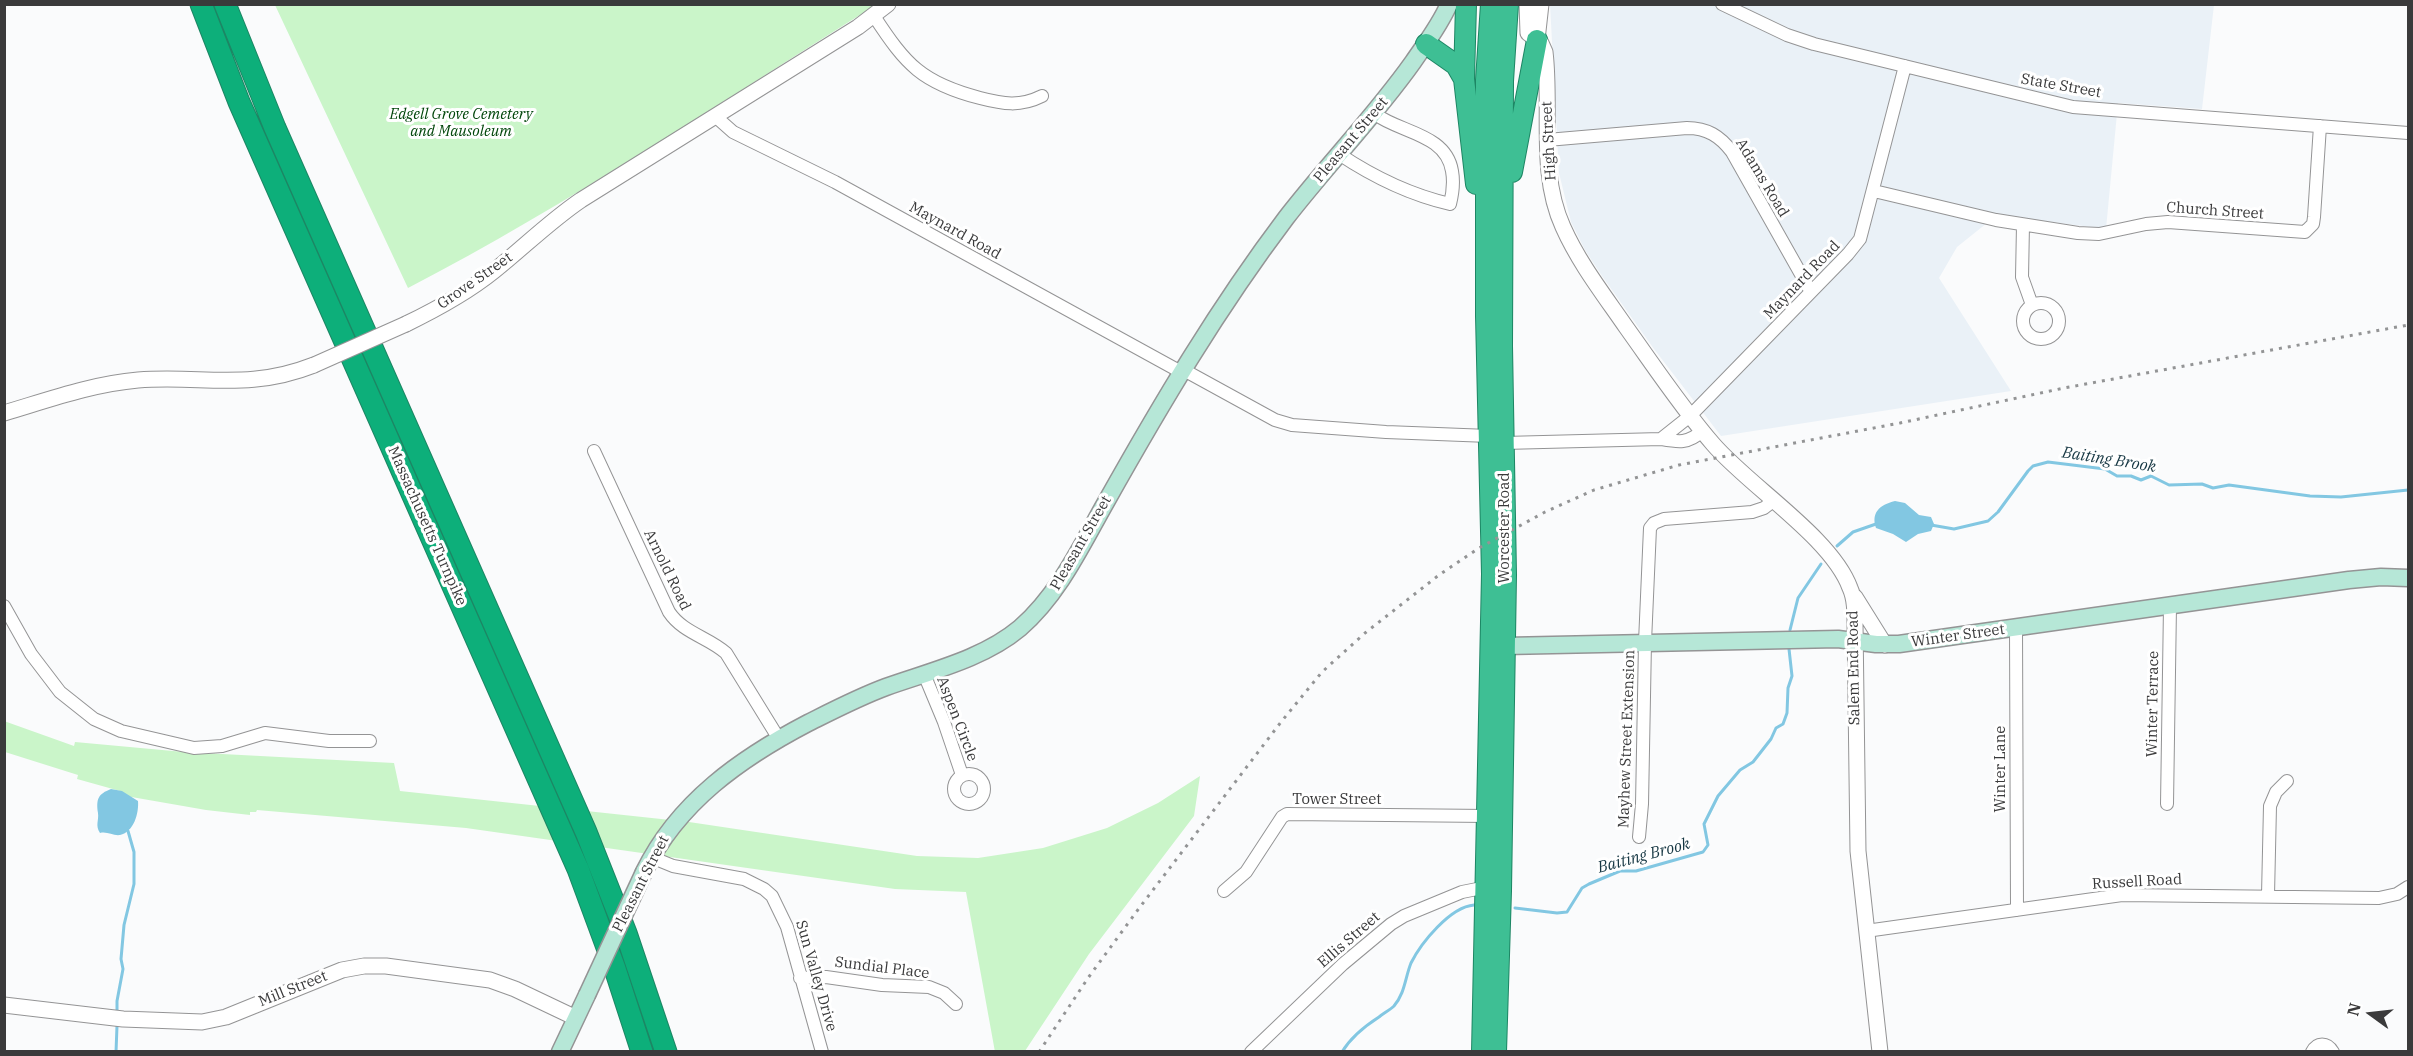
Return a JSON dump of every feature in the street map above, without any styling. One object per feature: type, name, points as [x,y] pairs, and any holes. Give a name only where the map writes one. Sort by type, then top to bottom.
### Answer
[{"type":"highway","name":"Massachusetts Turnpike","points":[[201,4],[253,135],[573,858],[615,969],[642,1052]]},
{"type":"highway","name":"Massachusetts Turnpike","points":[[225,4],[270,117],[581,821],[626,933],[666,1052]]},
{"type":"highway","points":[[1466,4],[1464,79],[1486,283]]},
{"type":"highway","name":"Worcester Road","points":[[1491,4],[1486,80],[1486,283],[1497,439],[1506,513],[1496,1052]]},
{"type":"highway","name":"Worcester Road","points":[[1482,1052],[1492,573],[1497,439],[1502,381],[1503,81],[1508,4]]},
{"type":"highway","points":[[1502,240],[1518,138],[1537,40]]},
{"type":"highway","points":[[1426,44],[1456,65],[1464,79]]},
{"type":"main road","name":"Pleasant Street","points":[[560,1052],[648,865],[674,824],[707,789],[741,762],[779,739],[850,702],[978,653],[1005,639],[1044,603],[1066,572],[1182,371],[1246,272],[1339,154],[1375,114],[1426,44],[1449,4]]},
{"type":"main road","name":"Winter Street","points":[[1505,646],[1838,639],[1885,645],[2366,578],[2409,578]]},
{"type":"street","name":"Grove Street","points":[[4,413],[119,383],[167,379],[252,381],[279,377],[314,365],[406,324],[474,285],[565,211],[874,16],[888,4]]},
{"type":"street","name":"High Street","points":[[1527,4],[1526,27],[1530,36],[1543,46],[1545,58],[1547,140],[1552,192],[1570,242]]},
{"type":"street","name":"High Street","points":[[1537,40],[1541,4]]},
{"type":"street","name":"State Street","points":[[1722,4],[1799,40],[2073,107],[2409,133]]},
{"type":"street","points":[[874,16],[902,57],[920,73],[942,87],[1005,104],[1024,104],[1042,96]]},
{"type":"street","name":"Maynard Road","points":[[1661,439],[1690,416],[1860,239],[1905,66]]},
{"type":"street","points":[[1339,154],[1405,190],[1450,204],[1453,177],[1445,151],[1433,142],[1398,128],[1375,114]]},
{"type":"street","name":"Maynard Road","points":[[715,116],[733,132],[835,182],[1275,420],[1292,425],[1497,439],[1688,441],[1701,431]]},
{"type":"street","name":"Church Street","points":[[1874,191],[2023,225],[2099,234],[2168,222],[2305,232],[2310,229],[2314,217],[2320,126]]},
{"type":"street","name":"Adams Road","points":[[1547,140],[1687,128],[1706,130],[1713,134],[1732,152],[1811,292]]},
{"type":"street","points":[[2023,225],[2022,277],[2032,305]]},
{"type":"street","name":"Salem End Road","points":[[1570,242],[1591,276],[1701,431],[1724,456],[1829,555],[1843,573],[1851,591],[1855,613],[1856,806],[1866,931],[1880,1052]]},
{"type":"street","name":"Arnold Road","points":[[594,451],[669,612],[679,625],[718,646],[732,660],[779,739]]},
{"type":"street","name":"Mayhew Street Extension","points":[[1639,837],[1642,804],[1648,537],[1651,526],[1664,519],[1759,510],[1773,501]]},
{"type":"street","points":[[1851,591],[1885,645]]},
{"type":"street","points":[[4,606],[31,654],[60,692],[83,712],[114,728],[194,748],[222,746],[265,733],[329,741],[370,741]]},
{"type":"street","name":"Winter Terrace","points":[[2167,804],[2170,606]]},
{"type":"street","name":"Winter Lane","points":[[2016,628],[2017,910]]},
{"type":"street","name":"Aspen Circle","points":[[924,674],[944,722],[962,775]]},
{"type":"street","points":[[2268,895],[2270,806],[2276,792],[2287,781]]},
{"type":"street","name":"Tower Street","points":[[1224,891],[1246,872],[1282,817],[1287,814],[1488,816]]},
{"type":"street","name":"Sun Valley Drive","points":[[648,865],[673,866],[744,879],[764,889],[772,896],[783,916],[822,1052]]},
{"type":"street","name":"Ellis Street","points":[[1251,1052],[1343,964],[1391,924],[1404,916],[1462,892],[1487,887]]},
{"type":"street","name":"Russell Road","points":[[1866,931],[2122,896],[2268,895],[2379,898],[2397,894],[2409,887]]},
{"type":"street","name":"Mill Street","points":[[4,1005],[123,1019],[202,1022],[226,1017],[342,970],[364,966],[386,966],[490,980],[515,989],[576,1018]]},
{"type":"street","name":"Sundial Place","points":[[800,978],[826,977],[882,985],[929,987],[944,993],[956,1004]]},
{"type":"street","points":[[2312,1052],[2317,1045],[2324,1044],[2332,1052]]},
{"type":"shaded area","points":[[1550,4],[2214,5],[2202,109],[2118,103],[2106,229],[1997,215],[1957,247],[1939,278],[2011,391],[1721,436],[1654,349],[1602,276],[1571,222],[1559,173]]},
{"type":"green space","name":"Edgell Grove Cemetery and Mausoleum","points":[[275,5],[876,5],[587,187],[408,288]]},
{"type":"green space","points":[[4,721],[74,746],[75,742],[184,752],[394,763],[400,791],[689,822],[917,856],[978,858],[1043,848],[1107,828],[1158,803],[1200,776],[1194,816],[1089,954],[1025,1051],[995,1052],[966,892],[895,889],[466,828],[257,810],[250,812],[250,815],[120,795],[120,791],[77,779],[78,775],[5,752]]},
{"type":"water","points":[[1895,501],[1905,503],[1919,515],[1931,517],[1934,524],[1931,531],[1918,534],[1906,542],[1876,528],[1875,518],[1878,510]]},
{"type":"water","points":[[111,789],[122,791],[138,801],[135,821],[129,830],[120,835],[100,833],[98,828],[98,801],[103,793]]},
{"type":"waterway","name":"Baiting Brook","points":[[1931,525],[1954,529],[1988,521],[1998,512],[2033,466],[2048,462],[2105,469],[2117,476],[2131,476],[2141,480],[2151,476],[2169,485],[2202,484],[2213,488],[2229,485],[2310,496],[2341,497],[2408,490]]},
{"type":"waterway","name":"Baiting Brook","points":[[1837,546],[1853,532],[1876,524]]},
{"type":"waterway","name":"Baiting Brook","points":[[1790,630],[1798,598],[1821,564]]},
{"type":"waterway","name":"Baiting Brook","points":[[1515,908],[1567,912],[1582,888],[1589,884],[1620,871],[1636,871],[1703,852],[1708,845],[1704,824],[1718,796],[1740,770],[1753,762],[1771,739],[1776,728],[1783,724],[1787,713],[1788,688],[1792,676],[1789,649]]},
{"type":"waterway","points":[[117,1011],[123,969],[121,959],[124,925],[134,884],[134,852],[128,831]]},
{"type":"waterway","name":"Baiting Brook","points":[[1342,1052],[1359,1032],[1398,1001],[1411,963],[1437,927],[1455,912],[1474,905]]},
{"type":"waterway","points":[[116,1052],[117,1026]]},
{"type":"railway","points":[[1039,1052],[1088,978],[1140,907],[1322,672],[1365,633],[1439,575],[1479,548],[1545,512],[1594,490],[1679,465],[1900,423],[2064,388],[2408,325]]}]
